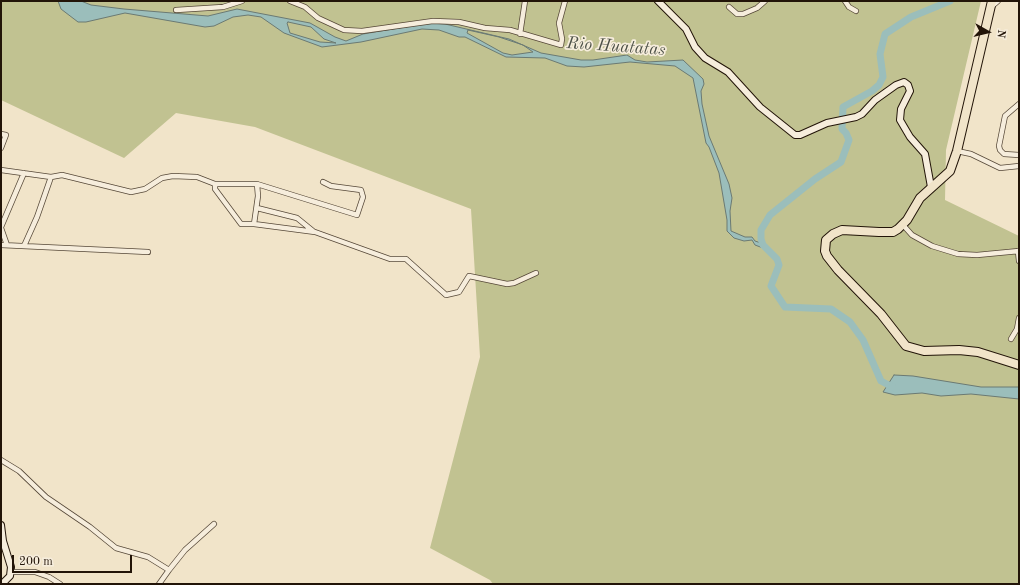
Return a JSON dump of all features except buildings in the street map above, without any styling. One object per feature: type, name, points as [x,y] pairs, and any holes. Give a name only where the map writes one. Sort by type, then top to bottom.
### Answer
[{"type":"highway","points":[[992,4],[957,151],[950,171],[920,198],[903,226],[893,232],[853,230],[838,232],[826,240],[825,250],[827,256],[848,282],[881,314],[906,346],[924,351],[959,350],[978,352],[1019,365]]},
{"type":"street","points":[[176,10],[223,7],[242,1]]},
{"type":"street","points":[[290,1],[305,7],[318,18],[344,30],[362,31],[411,23],[441,21],[459,22],[520,34],[554,44],[562,44],[559,23],[565,1]]},
{"type":"street","points":[[520,34],[525,1]]},
{"type":"street","points":[[658,1],[686,29],[699,53],[709,62],[734,76],[754,102],[796,135],[800,135],[827,123],[856,117],[896,85],[904,82],[908,85],[910,91],[901,109],[900,120],[910,137],[925,154],[931,187]]},
{"type":"street","points":[[729,7],[737,14],[743,14],[757,8],[765,1]]},
{"type":"street","points":[[845,1],[849,7],[856,11]]},
{"type":"street","points":[[992,4],[998,1]]},
{"type":"street","points":[[1019,104],[1005,116],[999,146],[1000,150],[1004,154],[1019,155]]},
{"type":"street","points":[[1,134],[6,135],[1,148]]},
{"type":"street","points":[[957,151],[971,154],[1000,168],[1019,166]]},
{"type":"street","points":[[1,170],[51,177],[62,175],[132,192],[145,188],[162,178],[173,176],[197,177],[215,184],[257,184],[357,215],[363,197],[361,190],[331,186],[322,182]]},
{"type":"street","points":[[7,245],[1,227],[24,173]]},
{"type":"street","points":[[24,246],[51,177]]},
{"type":"street","points":[[215,184],[215,189],[241,224],[254,224],[315,232]]},
{"type":"street","points":[[254,224],[258,196],[257,184]]},
{"type":"street","points":[[257,208],[297,218],[305,226],[315,232],[390,259],[410,261],[446,295],[459,292],[469,276],[507,284],[514,283],[536,273]]},
{"type":"street","points":[[903,226],[912,234],[932,246],[958,254],[977,255],[1019,251],[1019,260]]},
{"type":"street","points":[[1,245],[148,252]]},
{"type":"street","points":[[1011,339],[1017,328],[1019,318]]},
{"type":"street","points":[[1,460],[18,471],[46,497],[90,527],[116,548],[148,557],[169,570]]},
{"type":"street","points":[[159,584],[185,550],[214,524]]},
{"type":"street","points":[[1,525],[3,541],[11,563],[11,572],[2,584]]},
{"type":"street","points":[[11,572],[35,572],[49,577],[60,584]]},
{"type":"green space","points":[[1,1],[981,1],[946,150],[945,200],[1019,236],[1019,584],[493,584],[490,580],[430,548],[480,357],[471,209],[255,127],[176,113],[124,158],[1,100]]},
{"type":"water","points":[[58,1],[81,1],[91,5],[124,9],[208,16],[237,9],[310,23],[335,37],[346,41],[363,34],[429,23],[445,24],[509,39],[522,45],[499,37],[468,30],[467,33],[503,53],[512,55],[533,52],[523,45],[541,53],[581,60],[593,60],[627,55],[635,60],[647,62],[683,60],[703,79],[704,84],[701,91],[702,104],[709,136],[729,184],[732,198],[730,211],[731,231],[745,237],[752,237],[755,241],[761,243],[763,248],[755,245],[752,240],[744,241],[734,238],[727,231],[727,220],[719,173],[706,143],[693,78],[675,66],[630,62],[584,67],[567,66],[545,58],[506,57],[465,37],[459,37],[439,30],[422,29],[361,42],[322,47],[284,33],[261,17],[248,15],[233,17],[214,26],[205,27],[125,13],[86,22],[78,22],[61,9]],"holes":[[[288,22],[311,27],[324,39],[336,43],[320,42],[290,33]]]},
{"type":"water","points":[[894,375],[913,376],[981,387],[1019,387],[1019,399],[971,394],[941,396],[922,393],[895,395],[883,392]]},
{"type":"waterway","points":[[896,389],[881,381],[863,340],[850,322],[831,309],[785,307],[771,286],[779,265],[777,259],[763,245],[761,230],[770,215],[815,179],[841,162],[849,140],[846,133],[842,129],[843,107],[872,91],[879,85],[883,77],[880,54],[885,34],[911,17],[950,1]]},
{"type":"water label","name":"Rio Huatatas","points":[[616,47]]}]
